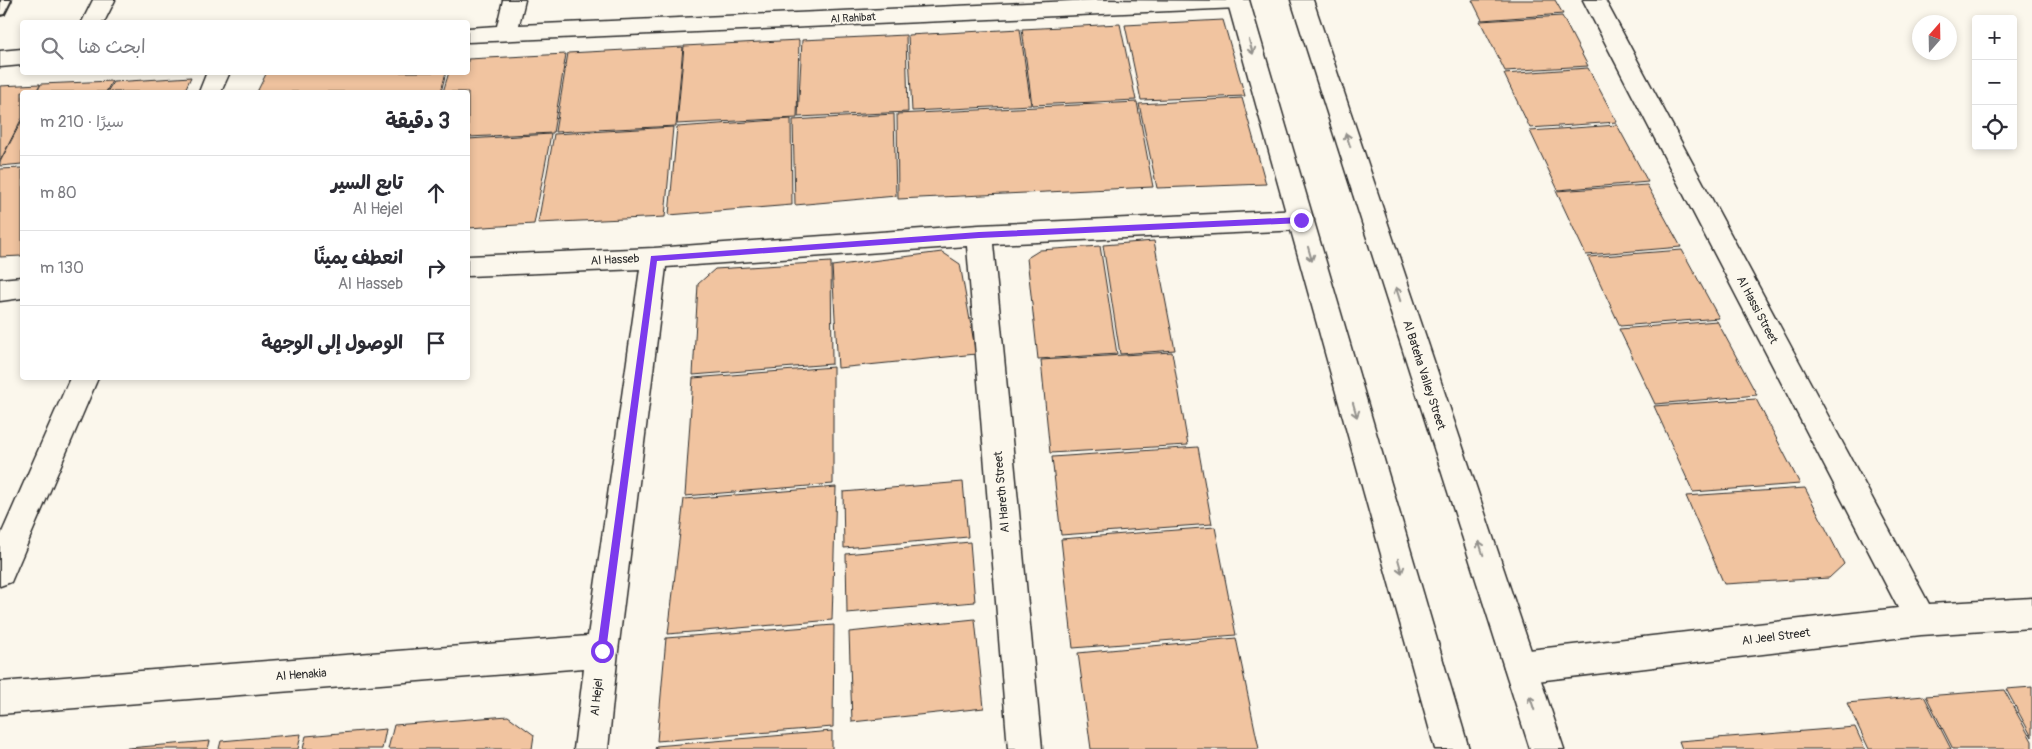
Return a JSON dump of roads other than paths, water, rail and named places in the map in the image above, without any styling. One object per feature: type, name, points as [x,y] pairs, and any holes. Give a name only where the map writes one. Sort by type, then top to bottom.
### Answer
[{"type":"street","points":[[94,20],[104,0]]},
{"type":"street","points":[[506,34],[514,0]]},
{"type":"street","points":[[1238,0],[1452,749]]},
{"type":"street","name":"Al Rahibat","points":[[470,36],[1238,0]]},
{"type":"street","name":"Al Bateha Valley Street","points":[[1302,0],[1547,749]]},
{"type":"street","name":"Al Hassi Street","points":[[1594,0],[1921,620]]},
{"type":"street","points":[[0,58],[20,57]]},
{"type":"street","points":[[211,90],[218,75]]},
{"type":"street","name":"Al Hasseb","points":[[470,266],[654,258],[979,235],[1301,220]]},
{"type":"street","name":"Al Hareth Street","points":[[979,235],[1025,749]]},
{"type":"street","name":"Al Hejel","points":[[591,749],[602,651],[654,258]]},
{"type":"street","points":[[0,290],[20,288]]},
{"type":"street","points":[[0,572],[83,380]]},
{"type":"street","name":"Al Jeel Street","points":[[1520,667],[1921,620],[2032,613]]},
{"type":"street","name":"Al Henakia","points":[[0,698],[602,651]]},
{"type":"lane","points":[[0,11],[6,0]]}]
